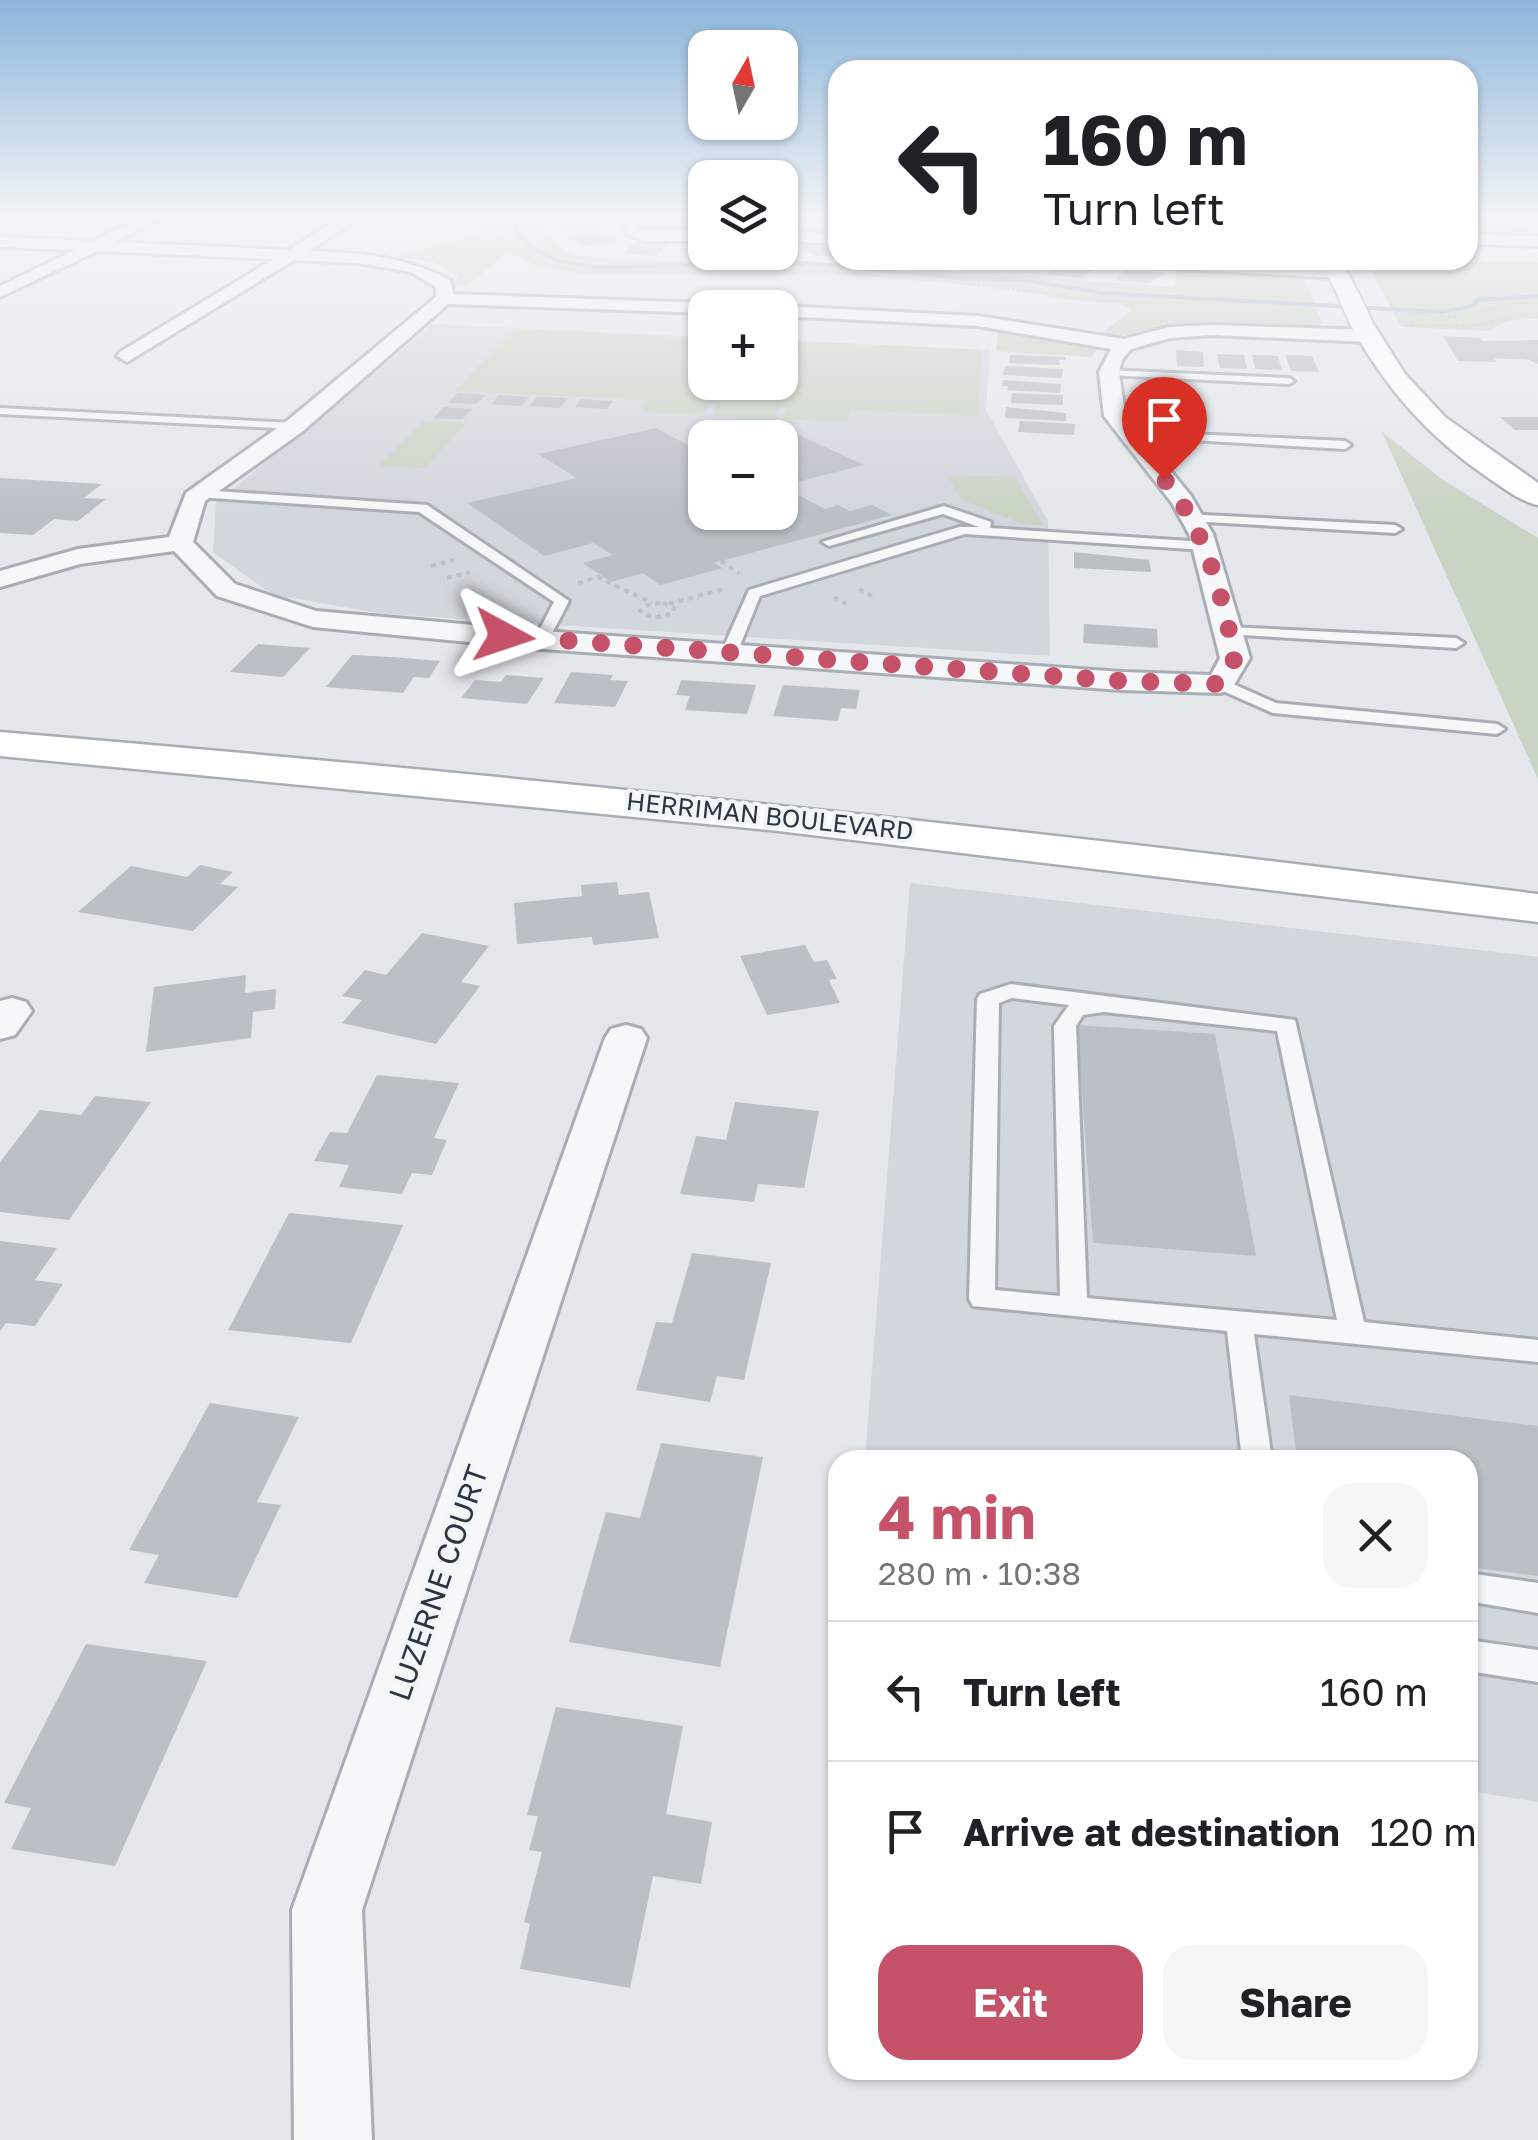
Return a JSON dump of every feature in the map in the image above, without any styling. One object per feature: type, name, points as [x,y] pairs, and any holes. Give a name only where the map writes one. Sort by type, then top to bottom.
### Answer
[{"type":"main road","points":[[1357,314],[1400,390],[1443,431],[1538,496]]},
{"type":"main road","name":"HERRIMAN BOULEVARD","points":[[0,744],[477,785],[976,838],[1538,908]]},
{"type":"street","points":[[127,356],[195,314]]},
{"type":"street","points":[[180,544],[194,498],[295,426],[427,314]]},
{"type":"street","points":[[843,314],[978,320],[1124,345],[1170,333],[1360,319]]},
{"type":"street","points":[[180,544],[226,590],[313,619],[542,640],[1122,681],[1220,684],[1235,658],[1205,546],[1183,501],[1115,416],[1109,372],[1124,345]]},
{"type":"street","points":[[0,579],[78,556],[180,544]]},
{"type":"street","name":"LUZERNE COURT","points":[[333,2140],[327,1910],[626,1038]]},
{"type":"lane","points":[[1109,372],[1289,381]]},
{"type":"lane","points":[[0,411],[295,426]]},
{"type":"lane","points":[[1126,434],[1346,445]]},
{"type":"lane","points":[[200,494],[422,508],[562,600],[542,640]]},
{"type":"lane","points":[[829,542],[944,510],[1008,533]]},
{"type":"lane","points":[[1190,517],[1395,529]]},
{"type":"lane","points":[[729,652],[754,593],[964,530],[1205,546]]},
{"type":"lane","points":[[1230,631],[1456,643]]},
{"type":"lane","points":[[1220,684],[1272,708],[1497,728]]},
{"type":"lane","points":[[1104,1005],[1087,998],[1011,991],[988,999],[982,1298],[1538,1352]]},
{"type":"lane","points":[[1074,1307],[1066,1026],[1076,1010],[1104,1005],[1287,1024],[1353,1332]]},
{"type":"lane","points":[[1239,1322],[1255,1450]]},
{"type":"lane","points":[[1478,1589],[1538,1598]]},
{"type":"lane","points":[[1478,1657],[1538,1666]]},
{"type":"path","points":[[1415,314],[1456,317],[1470,314]]},
{"type":"path","points":[[1406,326],[1476,325],[1529,314]]},
{"type":"path","points":[[572,584],[598,577],[652,604]]},
{"type":"path","points":[[668,604],[675,610],[670,615],[654,618],[641,614],[643,606],[668,604],[738,585]]},
{"type":"shaded area","points":[[433,324],[688,336],[688,400],[798,400],[798,341],[990,350],[986,410],[1048,521],[1050,656],[385,614],[273,595],[213,552],[216,503]]},
{"type":"shaded area","points":[[910,883],[1538,957],[1538,1802],[1478,1793],[1478,1450],[866,1450]]},
{"type":"green space","points":[[1127,314],[1318,314],[1322,324],[1301,328],[1207,325],[1098,336]]},
{"type":"green space","points":[[1394,314],[1538,314],[1538,318],[1508,321],[1487,331],[1401,327]]},
{"type":"green space","points":[[998,327],[1094,344],[1097,349],[1091,357],[996,351]]},
{"type":"green space","points":[[514,330],[688,337],[688,400],[798,400],[798,342],[982,350],[978,416],[851,410],[847,422],[783,419],[787,407],[780,407],[774,419],[711,415],[717,404],[709,404],[703,415],[641,412],[647,400],[454,391]]},
{"type":"green space","points":[[424,421],[467,423],[425,468],[378,466]]},
{"type":"green space","points":[[1382,432],[1443,480],[1538,538],[1538,779]]},
{"type":"green space","points":[[1014,475],[1043,525],[1025,525],[962,500],[948,477]]},
{"type":"building","points":[[1443,336],[1482,341],[1538,340],[1538,364],[1494,358],[1497,362],[1458,361]]},
{"type":"building","points":[[1176,350],[1203,352],[1204,367],[1177,366]]},
{"type":"building","points":[[1217,354],[1244,355],[1247,369],[1220,368]]},
{"type":"building","points":[[1010,355],[1066,360],[1059,360],[1060,365],[1009,363]]},
{"type":"building","points":[[1252,355],[1278,356],[1282,370],[1255,369]]},
{"type":"building","points":[[1285,355],[1312,356],[1319,372],[1291,371]]},
{"type":"building","points":[[1005,366],[1063,369],[1062,378],[1003,375]]},
{"type":"building","points":[[1003,380],[1061,384],[1060,393],[1007,390],[1008,386],[1002,386]]},
{"type":"building","points":[[458,393],[486,395],[476,404],[448,403]]},
{"type":"building","points":[[1012,393],[1063,395],[1063,405],[1011,403]]},
{"type":"building","points":[[499,395],[529,397],[521,406],[491,404]]},
{"type":"building","points":[[537,397],[568,398],[560,408],[529,406]]},
{"type":"building","points":[[581,399],[613,401],[607,409],[575,407]]},
{"type":"building","points":[[443,407],[472,409],[462,419],[434,418]]},
{"type":"building","points":[[1006,407],[1066,413],[1066,421],[1005,418]]},
{"type":"building","points":[[1500,417],[1538,417],[1538,430],[1515,430]]},
{"type":"building","points":[[1020,421],[1075,424],[1074,435],[1018,432]]},
{"type":"building","points":[[656,428],[688,445],[688,530],[798,530],[798,495],[825,509],[838,505],[850,511],[872,505],[892,515],[714,563],[723,568],[660,585],[643,573],[611,582],[583,563],[613,555],[593,543],[544,556],[467,503],[577,478],[538,454]]},
{"type":"building","points":[[798,434],[864,465],[798,482]]},
{"type":"building","points":[[0,478],[102,484],[84,498],[106,499],[78,521],[54,519],[33,535],[0,533]]},
{"type":"building","points":[[1074,552],[1149,560],[1151,572],[1074,568]]},
{"type":"building","points":[[1084,624],[1157,629],[1158,648],[1083,643]]},
{"type":"building","points":[[258,644],[310,648],[283,677],[230,672]]},
{"type":"building","points":[[352,655],[440,661],[429,678],[414,677],[403,693],[326,687]]},
{"type":"building","points":[[571,672],[613,675],[610,680],[628,681],[615,707],[554,703]]},
{"type":"building","points":[[506,675],[544,678],[527,704],[461,698],[475,680],[501,682]]},
{"type":"building","points":[[681,680],[756,685],[747,714],[685,710],[690,696],[676,695]]},
{"type":"building","points":[[783,685],[860,690],[856,709],[841,708],[838,721],[773,716]]},
{"type":"building","points":[[200,865],[233,872],[220,884],[238,887],[193,931],[78,912],[131,866],[187,877]]},
{"type":"building","points":[[617,882],[619,895],[649,892],[659,938],[593,945],[592,937],[517,944],[514,903],[582,896],[581,885]]},
{"type":"building","points":[[422,933],[489,946],[461,982],[480,986],[436,1044],[342,1023],[362,1000],[342,996],[365,970],[386,975]]},
{"type":"building","points":[[805,945],[814,962],[827,960],[837,979],[829,980],[840,1003],[767,1015],[740,956]]},
{"type":"building","points":[[246,975],[245,993],[276,989],[275,1009],[253,1012],[251,1038],[146,1052],[154,987]]},
{"type":"building","points":[[1077,1025],[1215,1034],[1256,1256],[1093,1243]]},
{"type":"building","points":[[377,1075],[459,1083],[434,1138],[447,1140],[432,1175],[412,1173],[402,1194],[339,1187],[349,1165],[314,1161],[330,1132],[347,1133]]},
{"type":"building","points":[[95,1096],[151,1102],[69,1220],[0,1212],[0,1162],[40,1110],[81,1115]]},
{"type":"building","points":[[735,1102],[819,1111],[804,1188],[758,1184],[754,1202],[680,1194],[696,1136],[726,1140]]},
{"type":"building","points":[[289,1213],[403,1225],[351,1343],[228,1330]]},
{"type":"building","points":[[0,1241],[57,1248],[35,1280],[63,1284],[35,1326],[6,1323],[0,1331]]},
{"type":"building","points":[[692,1253],[771,1263],[744,1380],[717,1376],[710,1402],[636,1390],[656,1322],[672,1323]]},
{"type":"building","points":[[1289,1395],[1538,1426],[1538,1576],[1478,1568],[1478,1450],[1296,1450]]},
{"type":"building","points":[[210,1403],[299,1417],[257,1502],[281,1505],[237,1598],[144,1583],[159,1555],[129,1550]]},
{"type":"building","points":[[661,1443],[763,1457],[720,1667],[569,1642],[606,1512],[640,1518]]},
{"type":"building","points":[[86,1644],[207,1661],[115,1866],[11,1849],[31,1808],[4,1803]]},
{"type":"building","points":[[556,1707],[683,1726],[666,1814],[712,1822],[701,1884],[653,1876],[630,1988],[520,1969],[530,1924],[524,1922],[542,1852],[529,1850],[538,1816],[527,1815]]},
{"type":"route","points":[[504,636],[1122,681],[1220,684],[1235,658],[1230,631],[1200,534],[1183,501],[1164,479]]}]
